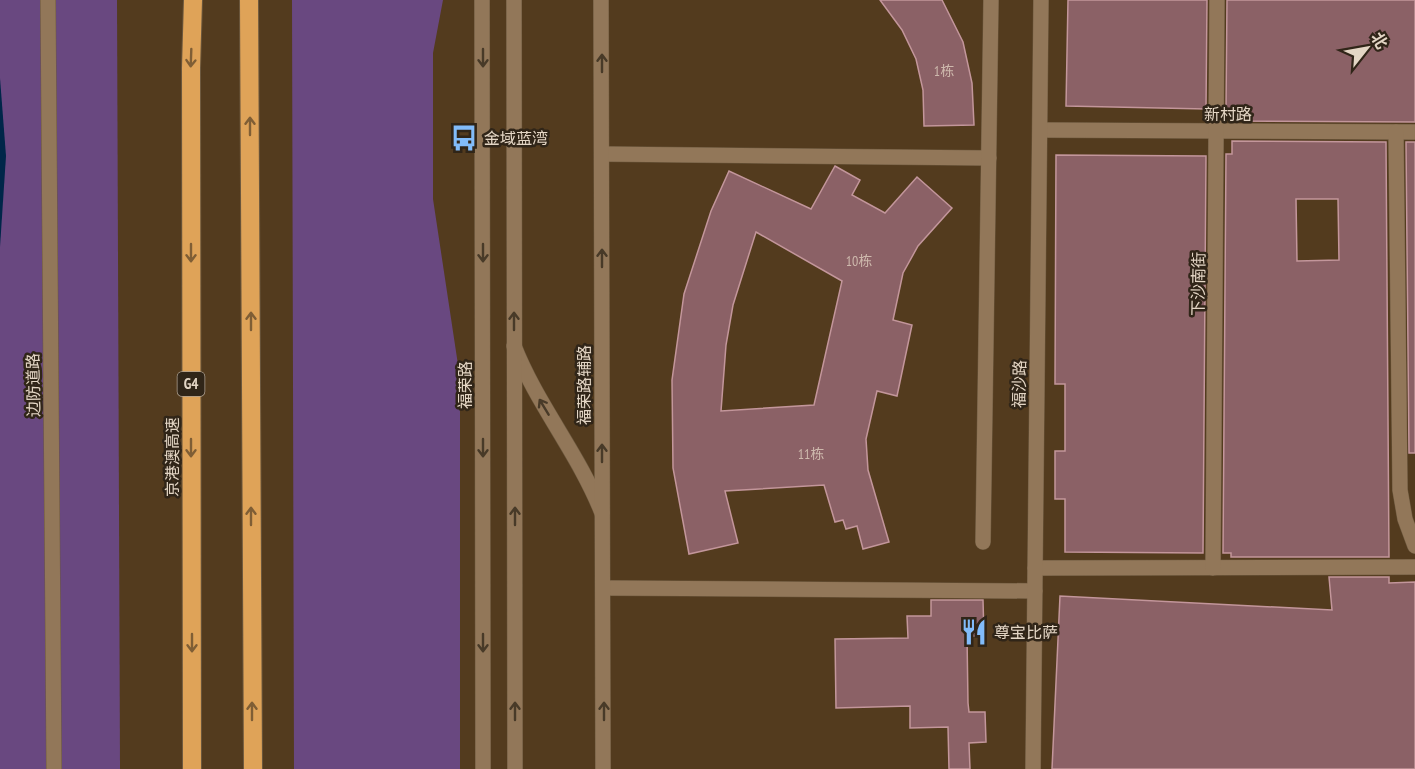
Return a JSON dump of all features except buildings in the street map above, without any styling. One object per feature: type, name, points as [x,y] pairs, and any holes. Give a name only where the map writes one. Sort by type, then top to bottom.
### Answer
[{"type":"highway","name":"京港澳高速","points":[[192,769],[190,68],[193,0]]},
{"type":"highway","points":[[249,0],[253,769]]},
{"type":"street","name":"边防道路","points":[[48,0],[54,769]]},
{"type":"street","name":"福荣路","points":[[482,0],[483,769]]},
{"type":"street","points":[[514,0],[515,769]]},
{"type":"street","name":"福荣路辅路","points":[[601,0],[602,513],[605,588],[603,769]]},
{"type":"street","points":[[982,542],[991,0]]},
{"type":"street","name":"福沙路","points":[[1033,769],[1041,0]]},
{"type":"street","name":"下沙南街","points":[[1213,568],[1217,0]]},
{"type":"street","name":"新村路","points":[[1041,130],[1415,132]]},
{"type":"street","points":[[1396,132],[1400,490],[1405,519],[1415,546]]},
{"type":"street","points":[[602,154],[989,158]]},
{"type":"street","points":[[514,345],[526,374],[589,485],[602,513]]},
{"type":"street","points":[[1035,568],[1415,567]]},
{"type":"street","points":[[605,588],[1035,591]]},
{"type":"shaded area","points":[[0,0],[117,0],[120,769],[0,769]]},
{"type":"shaded area","points":[[292,0],[443,0],[433,53],[433,199],[460,378],[460,769],[294,769]]},
{"type":"water","points":[[0,78],[6,156],[0,247]]},
{"type":"place","name":"金域蓝湾","points":[[464,138]]},
{"type":"place","name":"尊宝比萨","points":[[974,632]]}]
